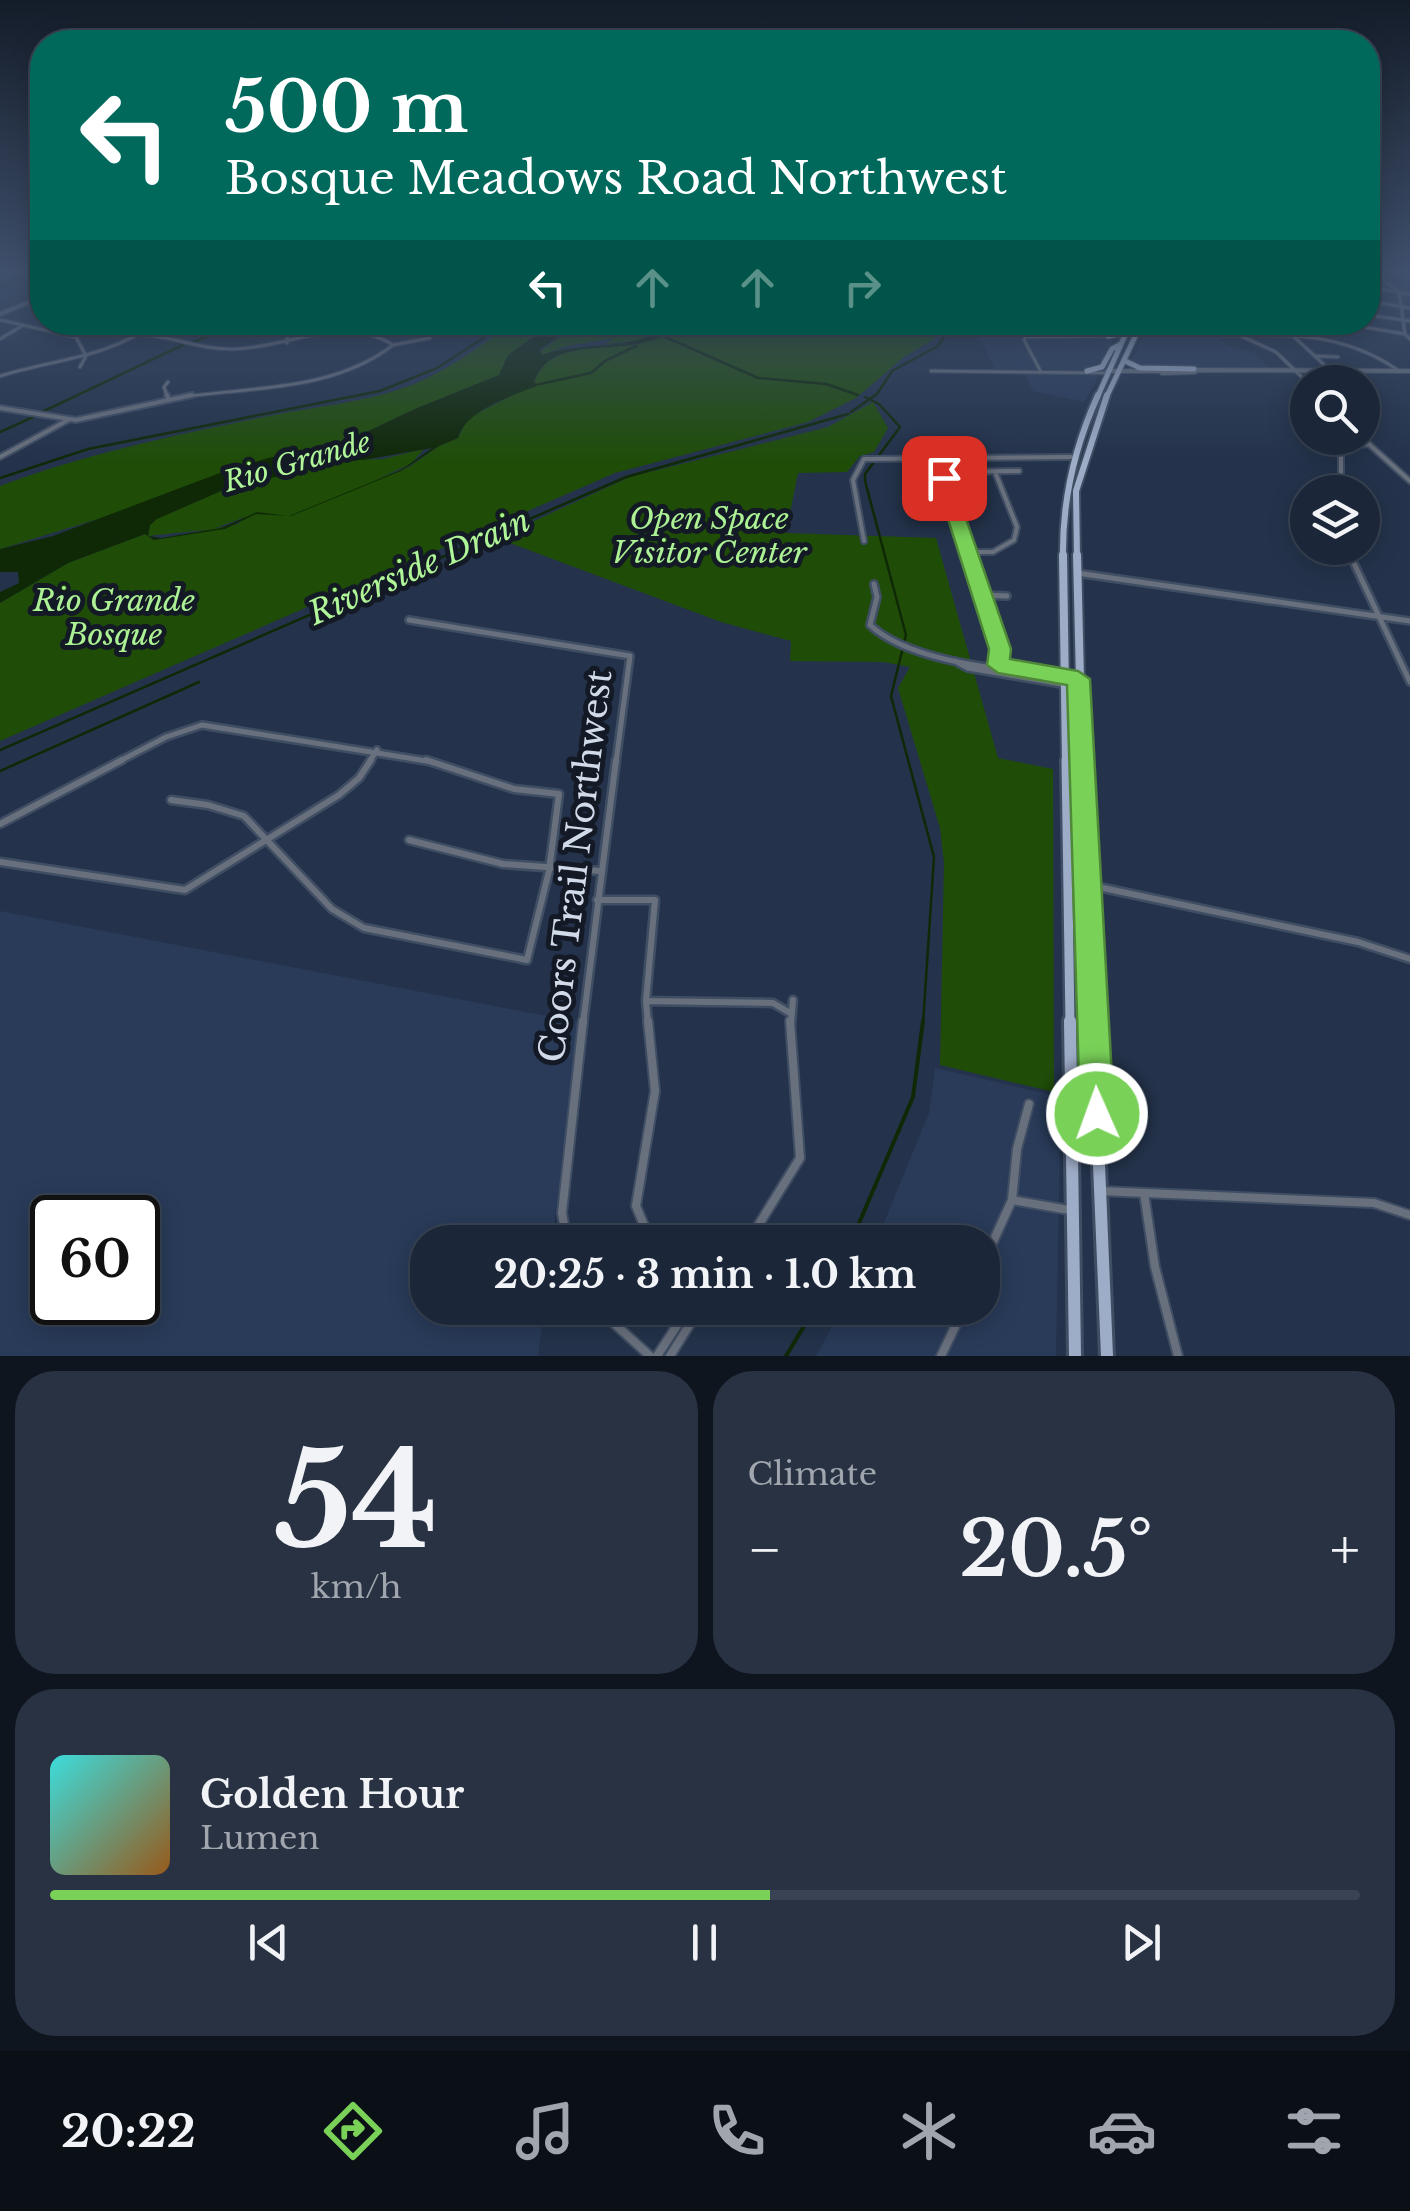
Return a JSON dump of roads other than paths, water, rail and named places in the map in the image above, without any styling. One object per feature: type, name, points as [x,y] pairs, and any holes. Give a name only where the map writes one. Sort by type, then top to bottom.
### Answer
[{"type":"main road","points":[[1108,336],[1114,335]]},
{"type":"main road","points":[[1075,1356],[1062,522],[1071,458],[1124,335]]},
{"type":"main road","points":[[1107,1356],[1079,683],[1076,491],[1098,414],[1136,335]]},
{"type":"main road","points":[[1108,336],[1121,343]]},
{"type":"main road","points":[[1087,371],[1102,367],[1112,349],[1121,343]]},
{"type":"main road","points":[[1125,360],[1136,367],[1194,370]]},
{"type":"main road","points":[[1067,804],[1076,822],[1079,876],[1089,885]]},
{"type":"street","points":[[70,335],[86,356]]},
{"type":"street","points":[[0,376],[86,356],[139,335]]},
{"type":"street","points":[[147,335],[216,348],[288,343],[320,335]]},
{"type":"street","points":[[287,335],[288,343]]},
{"type":"street","points":[[379,335],[394,345]]},
{"type":"street","points":[[1222,335],[1291,335],[1363,347],[1375,351],[1399,370]]},
{"type":"street","points":[[1239,335],[1276,352],[1290,366]]},
{"type":"street","points":[[1291,335],[1324,365]]},
{"type":"street","points":[[1041,372],[1024,340],[1026,337],[1108,336]]},
{"type":"street","points":[[0,408],[68,420],[168,399],[336,373],[383,357],[394,345],[430,338]]},
{"type":"street","points":[[1363,347],[1371,346]]},
{"type":"street","points":[[80,367],[86,356]]},
{"type":"street","points":[[1314,356],[1338,358]]},
{"type":"street","points":[[1380,370],[1410,371]]},
{"type":"street","points":[[931,371],[1290,371]]},
{"type":"street","points":[[1119,372],[1290,371]]},
{"type":"street","points":[[1041,372],[1106,372]]},
{"type":"street","points":[[168,382],[164,388],[168,399]]},
{"type":"street","points":[[0,456],[68,420]]},
{"type":"street","points":[[1380,454],[1410,482]]},
{"type":"street","points":[[864,541],[853,474],[864,459],[1071,458]]},
{"type":"street","points":[[968,552],[993,552],[1014,540],[1017,527],[994,471]]},
{"type":"street","points":[[998,665],[1000,649],[944,478],[948,472],[1018,471]]},
{"type":"street","points":[[1355,565],[1410,682]]},
{"type":"street","points":[[1078,573],[1410,621]]},
{"type":"street","points":[[874,584],[877,597],[870,625],[880,639],[953,659],[1065,681]]},
{"type":"street","points":[[982,595],[1007,596]]},
{"type":"street","name":"Coors Trail Northwest","points":[[408,620],[630,656],[626,712],[600,871],[562,1213],[564,1225]]},
{"type":"street","points":[[953,659],[968,668],[1079,683]]},
{"type":"street","points":[[0,824],[166,737],[202,724],[417,757],[514,789],[559,794],[549,870],[526,960],[364,928],[332,908],[244,816],[208,804],[171,800]]},
{"type":"street","points":[[0,862],[165,890],[186,890],[339,795],[359,778],[377,750]]},
{"type":"street","points":[[409,840],[435,851],[549,870],[600,871]]},
{"type":"street","points":[[1089,885],[1358,942],[1410,958]]},
{"type":"street","points":[[597,900],[655,900],[646,1001],[656,1092],[636,1206],[644,1225]]},
{"type":"street","points":[[759,1225],[800,1158],[790,1013],[793,1000]]},
{"type":"street","points":[[646,1001],[773,1003],[790,1013]]},
{"type":"street","points":[[1000,1226],[1012,1200],[1017,1149],[1030,1104]]},
{"type":"street","points":[[1099,1191],[1374,1204],[1410,1215]]},
{"type":"street","points":[[1144,1193],[1154,1267],[1178,1356]]},
{"type":"street","points":[[1012,1200],[1073,1211]]},
{"type":"street","points":[[617,1325],[654,1356],[676,1325]]},
{"type":"street","points":[[681,1325],[687,1330]]},
{"type":"street","points":[[670,1356],[690,1325]]},
{"type":"street","points":[[941,1356],[956,1325]]},
{"type":"water","name":"Rio Grande","points":[[536,335],[562,335],[539,350],[543,355],[664,335],[643,343],[559,355],[544,366],[534,383],[541,384],[481,411],[458,438],[401,471],[289,516],[401,470],[432,448],[363,460],[316,461],[286,470],[281,476],[237,484],[157,519],[150,525],[148,536],[68,563],[0,603],[0,592],[19,583],[18,572],[0,572],[0,549],[53,536],[268,458],[339,445],[499,375],[508,355]]},
{"type":"water","points":[[257,512],[287,516],[256,514],[225,529],[154,540],[148,536],[161,538],[221,528]]},
{"type":"waterway","points":[[193,342],[211,335]]},
{"type":"waterway","points":[[0,478],[88,449],[380,391],[437,368],[488,335]]},
{"type":"waterway","points":[[661,335],[758,378],[826,384],[858,395]]},
{"type":"waterway","points":[[869,399],[892,371],[938,346],[945,335]]},
{"type":"waterway","points":[[42,412],[187,343]]},
{"type":"waterway","points":[[540,384],[591,373],[605,361],[636,346]]},
{"type":"waterway","points":[[865,397],[869,399]]},
{"type":"waterway","points":[[851,412],[869,399]]},
{"type":"waterway","points":[[869,399],[900,427],[865,474],[865,481],[906,635],[891,696],[934,857],[923,1024]]},
{"type":"waterway","name":"Riverside Drain","points":[[0,750],[626,477],[848,414]]},
{"type":"waterway","points":[[0,432],[33,417]]},
{"type":"waterway","points":[[0,771],[199,682]]},
{"type":"waterway","points":[[858,1225],[913,1097],[923,1021]]},
{"type":"waterway","points":[[786,1356],[805,1325]]},
{"type":"park label","name":"Open Space Visitor Center","points":[[709,535]]},
{"type":"park label","name":"Rio Grande Bosque","points":[[114,617]]}]
